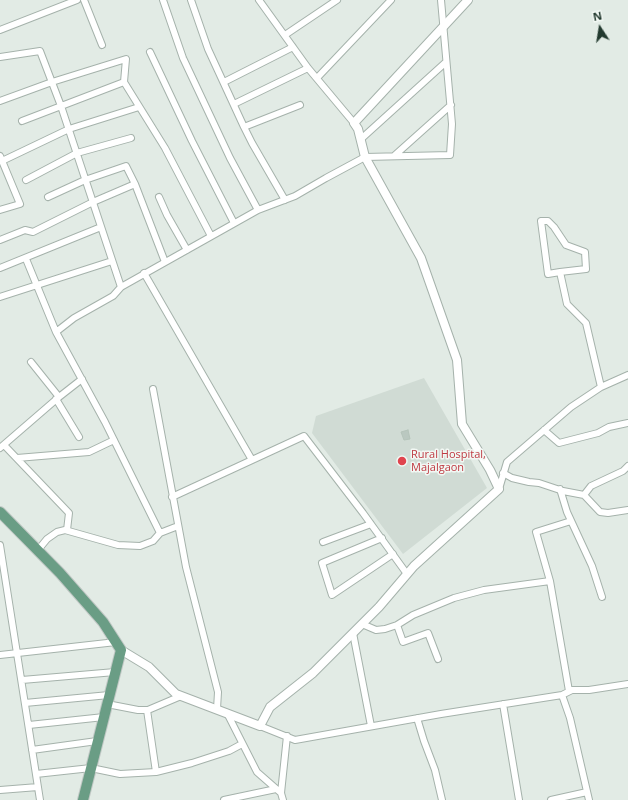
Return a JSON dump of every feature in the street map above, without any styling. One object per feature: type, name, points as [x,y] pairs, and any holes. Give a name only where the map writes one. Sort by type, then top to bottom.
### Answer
[{"type":"main road","points":[[0,512],[60,573],[103,622],[119,646],[116,672],[83,800]]},
{"type":"street","points":[[0,30],[77,0]]},
{"type":"street","points":[[84,0],[102,45]]},
{"type":"street","points":[[163,0],[184,58],[230,158],[258,210]]},
{"type":"street","points":[[191,0],[208,49],[244,127],[252,144],[285,200]]},
{"type":"street","points":[[258,0],[308,68],[358,129],[365,157],[421,258],[457,360],[462,424],[490,470],[499,489]]},
{"type":"street","points":[[285,35],[337,0]]},
{"type":"street","points":[[317,78],[391,0]]},
{"type":"street","points":[[56,332],[74,318],[113,296],[121,287],[165,262],[258,210],[294,196],[365,157],[450,155],[452,124],[451,105],[442,27],[441,0]]},
{"type":"street","points":[[354,123],[468,0]]},
{"type":"street","points":[[224,82],[294,47]]},
{"type":"street","points":[[0,57],[40,51],[69,129],[121,287]]},
{"type":"street","points":[[150,52],[192,141],[234,223]]},
{"type":"street","points":[[0,100],[126,59],[124,82],[165,148],[211,236]]},
{"type":"street","points":[[360,139],[446,62]]},
{"type":"street","points":[[234,104],[308,68]]},
{"type":"street","points":[[22,120],[124,82]]},
{"type":"street","points":[[244,127],[300,105]]},
{"type":"street","points":[[394,156],[451,105]]},
{"type":"street","points":[[0,210],[20,204],[1,158],[69,129],[139,107]]},
{"type":"street","points":[[26,180],[77,154],[130,138]]},
{"type":"street","points":[[48,197],[86,180],[126,166],[135,184],[165,262]]},
{"type":"street","points":[[0,240],[25,230],[32,232],[93,202],[135,184]]},
{"type":"street","points":[[159,197],[167,215],[187,250]]},
{"type":"street","points":[[548,221],[566,245],[585,252],[586,269],[560,272],[548,274],[541,222],[548,221]]},
{"type":"street","points":[[0,268],[26,259],[101,227]]},
{"type":"street","points":[[26,259],[56,332],[114,440],[160,533]]},
{"type":"street","points":[[0,297],[112,261]]},
{"type":"street","points":[[560,272],[567,304],[586,323],[601,387]]},
{"type":"street","points":[[144,274],[252,460]]},
{"type":"street","points":[[31,362],[57,398],[79,437]]},
{"type":"street","points":[[260,726],[270,707],[313,673],[379,606],[414,566],[499,489],[507,462],[571,407],[601,387],[628,375]]},
{"type":"street","points":[[67,530],[69,513],[17,458],[2,446],[57,398],[82,379]]},
{"type":"street","points":[[153,389],[186,567],[218,692],[217,709]]},
{"type":"street","points":[[544,430],[559,443],[598,433],[609,427],[628,422]]},
{"type":"street","points":[[172,497],[304,436],[382,538],[407,574]]},
{"type":"street","points":[[17,458],[89,452],[114,440]]},
{"type":"street","points":[[584,495],[591,486],[623,471],[628,466]]},
{"type":"street","points":[[503,473],[512,478],[539,483],[584,495],[600,512],[608,513],[628,510]]},
{"type":"street","points":[[560,489],[571,521],[592,566],[602,597]]},
{"type":"street","points":[[569,692],[550,580],[536,532],[571,521]]},
{"type":"street","points":[[323,542],[371,524]]},
{"type":"street","points":[[38,550],[57,532],[65,530],[118,545],[140,546],[153,541],[160,533],[178,526]]},
{"type":"street","points":[[382,538],[322,563],[332,595],[393,554]]},
{"type":"street","points":[[0,545],[40,800]]},
{"type":"street","points":[[362,624],[376,630],[385,629],[397,625],[413,615],[454,598],[484,590],[550,580]]},
{"type":"street","points":[[397,625],[403,642],[428,633],[438,659]]},
{"type":"street","points":[[353,633],[371,726]]},
{"type":"street","points":[[0,655],[119,646],[149,667],[176,694],[295,740],[417,718],[562,695],[572,690],[589,690],[628,684]]},
{"type":"street","points":[[22,680],[116,672]]},
{"type":"street","points":[[562,695],[570,718],[589,800]]},
{"type":"street","points":[[25,703],[108,700],[138,710],[146,710],[181,696]]},
{"type":"street","points":[[503,704],[519,800]]},
{"type":"street","points":[[146,710],[156,772]]},
{"type":"street","points":[[227,713],[257,772],[279,791],[283,800]]},
{"type":"street","points":[[29,725],[104,717]]},
{"type":"street","points":[[417,718],[435,770],[442,800]]},
{"type":"street","points":[[279,791],[287,736]]},
{"type":"street","points":[[32,750],[97,741]]},
{"type":"street","points":[[36,774],[91,768],[120,774],[156,772],[192,764],[228,751],[242,744]]},
{"type":"street","points":[[0,790],[38,787]]},
{"type":"street","points":[[224,800],[279,791]]},
{"type":"street","points":[[551,800],[587,792]]},
{"type":"shaded area","name":"Rural Hospital, Majalgaon","points":[[424,378],[487,488],[403,554],[312,433],[316,416]]},
{"type":"building","points":[[408,430],[410,439],[404,440],[401,432]]},
{"type":"place","name":"Rural Hospital, Majalgaon","points":[[402,461]]}]
